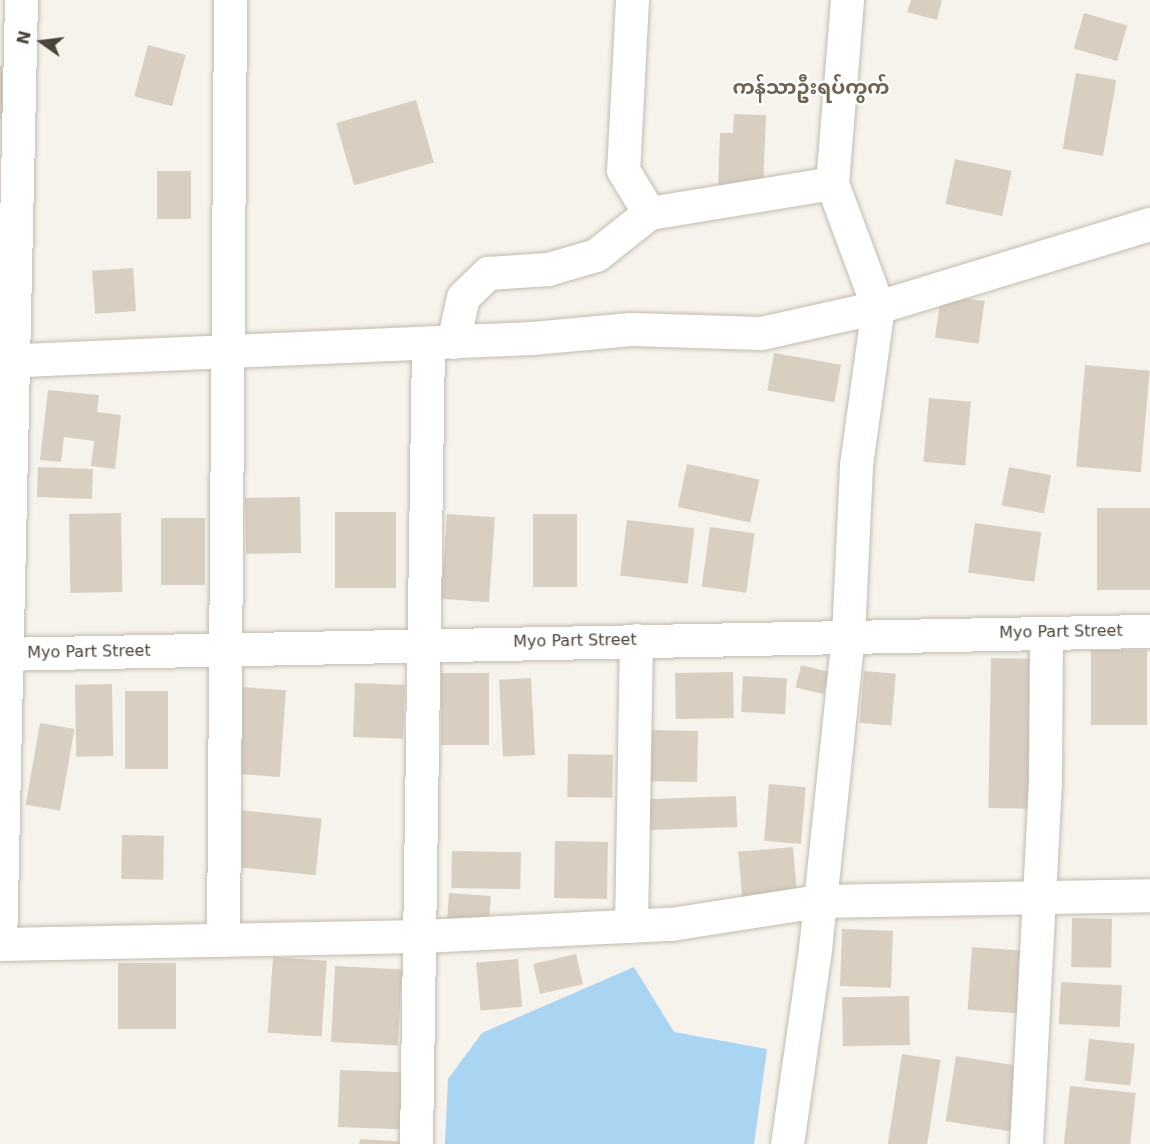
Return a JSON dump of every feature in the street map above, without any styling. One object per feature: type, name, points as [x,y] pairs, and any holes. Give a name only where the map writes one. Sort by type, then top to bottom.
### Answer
[{"type":"street","points":[[21,0],[7,361],[0,944],[422,936],[631,926],[818,901],[1150,895]]},
{"type":"street","points":[[223,940],[230,0]]},
{"type":"street","points":[[632,0],[622,170],[649,213]]},
{"type":"street","points":[[786,1144],[812,973],[848,636],[856,465],[878,307],[832,183],[847,0]]},
{"type":"street","points":[[416,1144],[422,936],[424,644],[441,342],[463,297],[488,273],[548,269],[596,255],[649,213],[832,183]]},
{"type":"street","points":[[7,361],[227,348],[441,342],[631,329],[761,333],[878,307],[1150,224]]},
{"type":"street","name":"Myo Part Street","points":[[5,654],[1150,631]]},
{"type":"street","points":[[1026,1144],[1040,896],[1046,633]]},
{"type":"street","points":[[631,926],[636,640]]},
{"type":"water","points":[[634,967],[674,1032],[767,1049],[754,1144],[445,1144],[448,1079],[482,1033]]},
{"type":"building","points":[[911,0],[942,0],[937,20],[907,12]]},
{"type":"building","points":[[1084,13],[1127,25],[1117,61],[1074,49]]},
{"type":"building","points":[[148,45],[186,55],[172,106],[134,96]]},
{"type":"building","points":[[0,66],[10,67],[8,120],[0,119]]},
{"type":"building","points":[[1076,73],[1116,80],[1103,156],[1063,149]]},
{"type":"building","points":[[416,100],[434,162],[354,185],[336,123]]},
{"type":"building","points":[[734,114],[766,115],[763,187],[718,185],[720,133],[733,133]]},
{"type":"building","points":[[955,159],[1012,171],[1002,216],[945,204]]},
{"type":"building","points":[[157,171],[191,171],[191,219],[157,219]]},
{"type":"building","points":[[133,268],[136,311],[95,314],[92,271]]},
{"type":"building","points":[[941,295],[985,301],[979,344],[935,338]]},
{"type":"building","points":[[774,353],[841,365],[834,402],[767,390]]},
{"type":"building","points":[[1085,365],[1150,371],[1141,472],[1076,467]]},
{"type":"building","points":[[48,390],[99,395],[97,412],[121,415],[115,469],[91,466],[94,441],[64,437],[61,462],[40,460]]},
{"type":"building","points":[[929,398],[971,402],[965,465],[923,462]]},
{"type":"building","points":[[687,464],[759,479],[750,522],[678,507]]},
{"type":"building","points":[[38,467],[93,469],[92,499],[37,497]]},
{"type":"building","points":[[1009,467],[1051,475],[1044,513],[1002,505]]},
{"type":"building","points":[[300,497],[301,553],[246,554],[245,498]]},
{"type":"building","points":[[1097,508],[1150,508],[1150,590],[1097,590]]},
{"type":"building","points":[[335,512],[396,512],[396,588],[335,588]]},
{"type":"building","points":[[121,513],[122,592],[70,593],[69,514]]},
{"type":"building","points":[[447,514],[495,517],[489,602],[441,599]]},
{"type":"building","points":[[533,514],[577,514],[577,587],[533,587]]},
{"type":"building","points":[[161,518],[205,518],[205,585],[161,585]]},
{"type":"building","points":[[627,520],[694,528],[688,584],[620,576]]},
{"type":"building","points":[[975,523],[1041,532],[1034,582],[968,573]]},
{"type":"building","points":[[710,527],[755,533],[746,593],[702,586]]},
{"type":"building","points":[[1091,650],[1147,650],[1147,725],[1091,725]]},
{"type":"building","points":[[991,658],[1036,659],[1033,809],[988,808]]},
{"type":"building","points":[[801,665],[829,672],[824,694],[795,687]]},
{"type":"building","points":[[864,671],[896,674],[891,726],[859,723]]},
{"type":"building","points":[[733,672],[734,718],[676,719],[675,673]]},
{"type":"building","points":[[441,673],[489,673],[489,745],[441,745]]},
{"type":"building","points":[[743,676],[787,678],[785,714],[741,712]]},
{"type":"building","points":[[531,678],[535,755],[503,757],[499,680]]},
{"type":"building","points":[[355,683],[405,685],[403,739],[353,737]]},
{"type":"building","points":[[112,684],[113,756],[76,757],[75,685]]},
{"type":"building","points":[[241,687],[286,690],[280,777],[235,774]]},
{"type":"building","points":[[125,691],[168,691],[168,769],[125,769]]},
{"type":"building","points":[[40,723],[74,729],[60,811],[26,805]]},
{"type":"building","points":[[647,730],[698,731],[697,782],[646,781]]},
{"type":"building","points":[[568,754],[613,755],[612,798],[567,797]]},
{"type":"building","points":[[769,784],[806,787],[801,844],[764,841]]},
{"type":"building","points":[[736,796],[737,827],[645,830],[644,799]]},
{"type":"building","points":[[240,810],[322,819],[316,875],[234,867]]},
{"type":"building","points":[[122,835],[164,836],[163,880],[121,879]]},
{"type":"building","points":[[555,841],[608,842],[607,899],[554,898]]},
{"type":"building","points":[[793,847],[797,894],[742,899],[738,852]]},
{"type":"building","points":[[452,851],[521,852],[520,889],[451,888]]},
{"type":"building","points":[[449,893],[491,896],[489,925],[447,922]]},
{"type":"building","points":[[1072,918],[1112,919],[1111,968],[1071,967]]},
{"type":"building","points":[[842,929],[893,931],[891,988],[840,986]]},
{"type":"building","points":[[972,947],[1024,951],[1019,1013],[968,1010]]},
{"type":"building","points":[[576,954],[583,984],[540,994],[533,964]]},
{"type":"building","points":[[273,957],[327,961],[322,1037],[268,1033]]},
{"type":"building","points":[[518,959],[522,1007],[480,1010],[476,963]]},
{"type":"building","points":[[118,963],[176,963],[176,1029],[118,1029]]},
{"type":"building","points":[[335,966],[402,970],[398,1045],[331,1042]]},
{"type":"building","points":[[1061,982],[1122,985],[1120,1027],[1059,1024]]},
{"type":"building","points":[[909,996],[910,1045],[843,1046],[842,997]]},
{"type":"building","points":[[1089,1039],[1135,1044],[1130,1086],[1085,1081]]},
{"type":"building","points":[[902,1054],[941,1060],[927,1144],[888,1144]]},
{"type":"building","points":[[956,1056],[1021,1066],[1011,1132],[946,1121]]},
{"type":"building","points":[[340,1070],[402,1072],[400,1129],[338,1127]]},
{"type":"building","points":[[1070,1086],[1136,1093],[1130,1144],[1064,1144]]},
{"type":"building","points":[[360,1139],[410,1142],[410,1144],[359,1144]]},
{"type":"district","name":"ကန်သာဦးရပ်ကွက်","points":[[811,87]]}]
